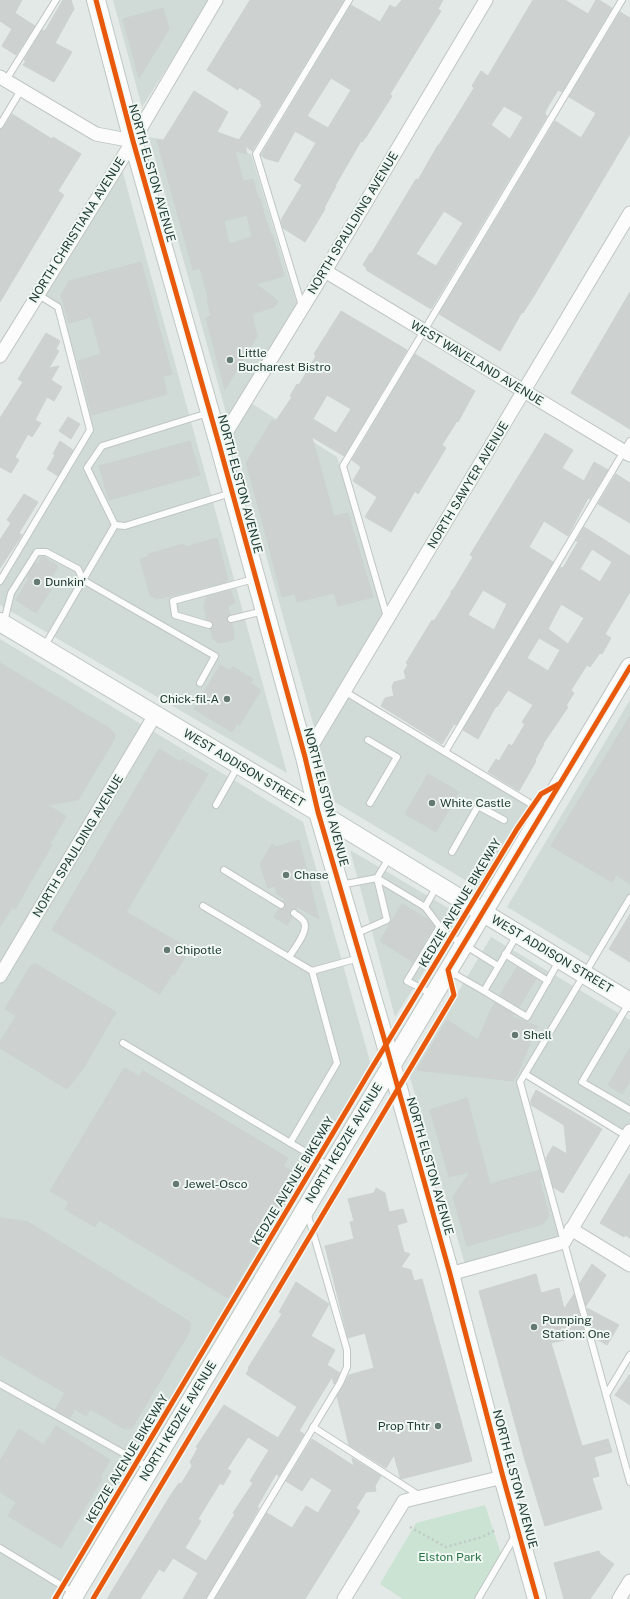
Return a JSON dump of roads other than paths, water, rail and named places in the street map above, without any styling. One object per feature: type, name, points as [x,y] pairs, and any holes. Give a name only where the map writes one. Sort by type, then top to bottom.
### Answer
[{"type":"main road","name":"NORTH ELSTON AVENUE","points":[[96,0],[132,141],[219,444],[305,757],[318,812],[450,1274],[503,1477],[537,1599]]},
{"type":"main road","name":"WEST ADDISON STREET","points":[[2,623],[239,764],[630,1002]]},
{"type":"main road","name":"NORTH KEDZIE AVENUE","points":[[73,1596],[630,667]]},
{"type":"street","name":"NORTH CHRISTIANA AVENUE","points":[[0,356],[132,141],[216,0]]},
{"type":"street","name":"NORTH SPAULDING AVENUE","points":[[219,444],[325,271],[486,0]]},
{"type":"street","points":[[3,79],[96,134],[132,141]]},
{"type":"street","name":"NORTH SAWYER AVENUE","points":[[305,757],[630,213]]},
{"type":"street","name":"WEST WAVELAND AVENUE","points":[[325,271],[523,392],[628,449]]},
{"type":"street","name":"NORTH SPAULDING AVENUE","points":[[0,976],[155,715]]},
{"type":"street","points":[[450,1274],[564,1242],[629,1135]]},
{"type":"street","points":[[571,1229],[630,1265]]},
{"type":"street","points":[[344,1599],[404,1500],[503,1477]]},
{"type":"street","points":[[619,1599],[630,1581]]},
{"type":"lane","points":[[3,79],[56,0]]},
{"type":"lane","points":[[302,307],[256,154],[349,0]]},
{"type":"lane","points":[[388,619],[343,466],[622,0]]},
{"type":"lane","points":[[0,125],[21,90]]},
{"type":"lane","points":[[0,581],[90,430],[58,307],[37,294]]},
{"type":"lane","points":[[115,524],[86,468],[102,446],[210,412]]},
{"type":"lane","points":[[445,752],[628,449]]},
{"type":"lane","points":[[115,524],[125,526],[232,492]]},
{"type":"lane","points":[[44,648],[115,524]]},
{"type":"lane","points":[[2,623],[11,593],[37,552],[46,552],[78,569],[83,580],[215,656],[200,682]]},
{"type":"lane","points":[[209,625],[175,615],[173,601],[256,578]]},
{"type":"lane","points":[[231,619],[265,611]]},
{"type":"lane","points":[[344,691],[543,812]]},
{"type":"lane","points":[[368,740],[397,757],[370,803]]},
{"type":"lane","points":[[216,805],[239,764]]},
{"type":"lane","points":[[452,852],[478,806],[504,820]]},
{"type":"lane","points":[[353,935],[387,920],[377,878],[390,856]]},
{"type":"lane","points":[[224,870],[281,905]]},
{"type":"lane","points":[[339,885],[377,878],[425,907],[444,932],[498,966]]},
{"type":"lane","points":[[425,907],[438,885]]},
{"type":"lane","points":[[630,898],[520,1082],[630,1482]]},
{"type":"lane","points":[[203,906],[312,971],[337,1064],[290,1143]]},
{"type":"lane","points":[[289,957],[304,932],[305,926],[303,920],[294,913]]},
{"type":"lane","points":[[433,995],[407,981],[440,926]]},
{"type":"lane","points":[[484,991],[518,934]]},
{"type":"lane","points":[[505,954],[548,981]]},
{"type":"lane","points":[[312,971],[360,958]]},
{"type":"lane","points":[[448,970],[527,1017],[560,959]]},
{"type":"lane","points":[[630,1002],[582,1082],[630,1110]]},
{"type":"lane","points":[[123,1043],[330,1167]]},
{"type":"lane","points":[[525,1074],[629,1135]]},
{"type":"lane","points":[[210,1599],[340,1383],[347,1367],[347,1350],[306,1207]]},
{"type":"lane","points":[[606,1395],[630,1355]]},
{"type":"lane","points":[[0,1384],[150,1468]]},
{"type":"lane","points":[[313,1427],[421,1496]]},
{"type":"lane","points":[[478,1599],[518,1531]]},
{"type":"lane","points":[[0,1548],[73,1596]]},
{"type":"place","name":"Little Bucharest Bistro","points":[[230,360]]},
{"type":"place","name":"Dunkin'","points":[[37,582]]},
{"type":"place","name":"Chick-fil-A","points":[[227,699]]},
{"type":"place","name":"White Castle","points":[[432,803]]},
{"type":"place","name":"Chase","points":[[286,875]]},
{"type":"place","name":"Chipotle","points":[[167,950]]},
{"type":"place","name":"Shell","points":[[515,1035]]},
{"type":"place","name":"Jewel-Osco","points":[[176,1184]]},
{"type":"place","name":"Pumping Station: One","points":[[534,1327]]},
{"type":"place","name":"Prop Thtr","points":[[438,1426]]},
{"type":"park label","name":"Elston Park","points":[[450,1557]]}]
